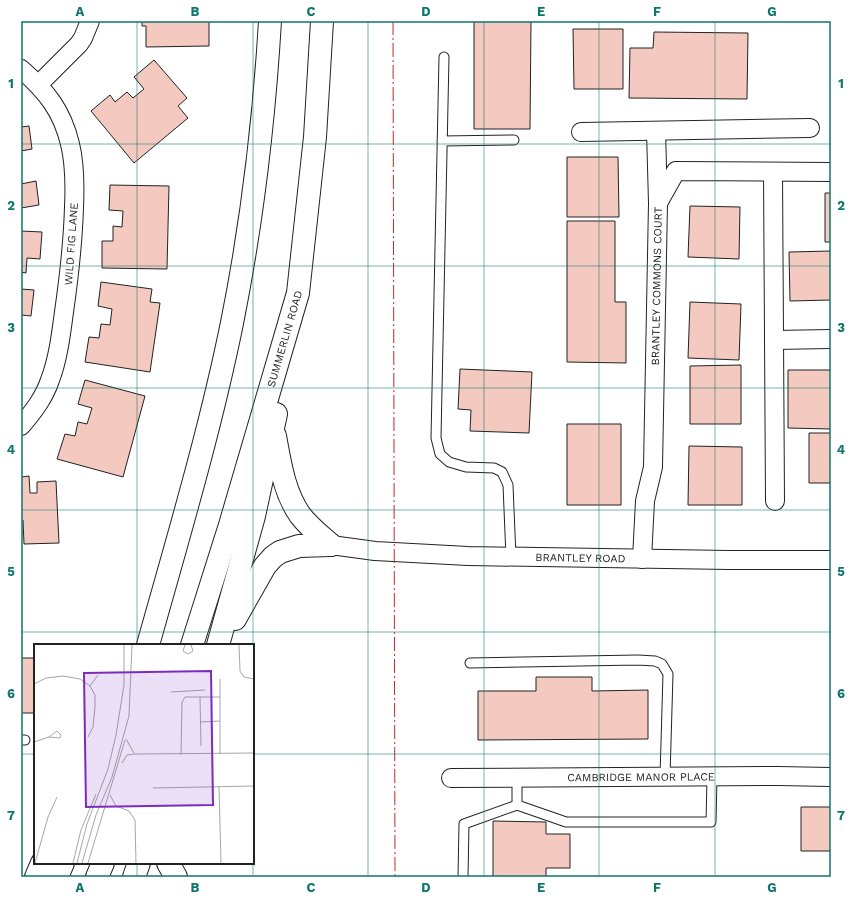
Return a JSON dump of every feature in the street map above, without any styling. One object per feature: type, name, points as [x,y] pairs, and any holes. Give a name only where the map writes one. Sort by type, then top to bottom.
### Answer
[{"type":"main road","points":[[148,644],[210,419],[232,323],[251,213],[267,82],[270,21]]},
{"type":"main road","name":"SUMMERLIN ROAD","points":[[192,644],[230,525],[298,293],[315,137],[322,21]]},
{"type":"main road","points":[[220,644],[254,516],[273,429],[298,293]]},
{"type":"main road","points":[[273,429],[286,486],[292,501],[309,525],[331,545]]},
{"type":"main road","points":[[137,644],[149,615],[193,483]]},
{"type":"main road","points":[[221,644],[265,566],[273,557],[280,552],[299,546],[331,545]]},
{"type":"main road","points":[[36,877],[42,864]]},
{"type":"main road","points":[[58,877],[63,864]]},
{"type":"main road","points":[[97,877],[103,864]]},
{"type":"main road","points":[[134,877],[139,864]]},
{"type":"main road","points":[[169,864],[176,877]]},
{"type":"street","points":[[39,84],[79,44],[90,21]]},
{"type":"street","name":"WILD FIG LANE","points":[[21,69],[39,84],[60,116],[70,143],[74,171],[73,227],[67,296],[61,337],[50,381],[39,403],[21,426]]},
{"type":"street","points":[[581,132],[810,128]]},
{"type":"street","points":[[656,131],[658,203]]},
{"type":"street","name":"BRANTLEY COMMONS COURT","points":[[642,558],[645,501],[653,467],[658,203],[676,172],[831,172]]},
{"type":"street","points":[[773,172],[775,501]]},
{"type":"street","points":[[774,340],[831,339]]},
{"type":"street","name":"BRANTLEY ROAD","points":[[331,545],[375,551],[511,557],[831,560]]},
{"type":"street","name":"CAMBRIDGE MANOR PLACE","points":[[451,778],[712,776],[831,777]]},
{"type":"lane","points":[[444,57],[436,438],[440,454],[449,462],[466,467],[494,468],[502,472],[508,485],[511,557]]},
{"type":"lane","points":[[442,140],[514,140]]},
{"type":"lane","points":[[470,663],[638,660],[655,661],[662,664],[668,674],[666,777]]},
{"type":"lane","points":[[463,877],[464,824],[517,804],[566,822],[711,822],[712,776]]},
{"type":"lane","points":[[517,777],[517,804]]},
{"type":"building","points":[[142,21],[209,21],[209,46],[146,47],[146,26],[142,26]]},
{"type":"building","points":[[474,21],[531,21],[530,129],[474,129]]},
{"type":"building","points":[[573,29],[623,29],[623,89],[574,89]]},
{"type":"building","points":[[654,32],[748,33],[747,99],[629,98],[630,48],[653,48]]},
{"type":"building","points":[[154,60],[187,98],[178,106],[188,118],[134,163],[91,111],[110,95],[115,102],[127,92],[133,98],[144,89],[134,77]]},
{"type":"building","points":[[29,126],[32,149],[21,151],[21,127]]},
{"type":"building","points":[[567,157],[618,157],[619,217],[567,217]]},
{"type":"building","points":[[36,181],[39,205],[21,208],[21,184]]},
{"type":"building","points":[[110,185],[169,186],[167,269],[102,268],[102,241],[113,241],[113,226],[122,227],[123,211],[109,210]]},
{"type":"building","points":[[825,193],[831,193],[831,242],[825,242]]},
{"type":"building","points":[[690,206],[740,207],[739,259],[688,257]]},
{"type":"building","points":[[567,221],[615,221],[615,302],[626,302],[626,363],[567,362]]},
{"type":"building","points":[[21,231],[42,232],[40,259],[27,258],[26,273],[21,272]]},
{"type":"building","points":[[831,251],[831,300],[790,301],[789,252]]},
{"type":"building","points":[[101,282],[152,289],[150,302],[160,303],[150,372],[85,362],[89,337],[99,338],[101,324],[110,325],[112,309],[98,306]]},
{"type":"building","points":[[21,289],[34,290],[31,316],[21,315]]},
{"type":"building","points":[[690,302],[741,304],[739,360],[688,358]]},
{"type":"building","points":[[741,365],[741,424],[690,424],[690,366]]},
{"type":"building","points":[[460,369],[532,372],[529,433],[470,431],[471,410],[458,409]]},
{"type":"building","points":[[788,370],[831,370],[831,429],[788,428]]},
{"type":"building","points":[[85,380],[145,396],[123,477],[57,459],[65,434],[75,436],[78,422],[87,424],[92,408],[78,404]]},
{"type":"building","points":[[567,424],[621,424],[621,505],[567,505]]},
{"type":"building","points":[[809,433],[831,433],[831,483],[809,483]]},
{"type":"building","points":[[689,446],[742,447],[742,505],[688,505]]},
{"type":"building","points":[[29,476],[30,493],[37,493],[37,482],[56,481],[59,543],[24,544],[23,520],[21,520],[21,477]]},
{"type":"building","points":[[21,658],[34,658],[34,713],[21,713]]},
{"type":"building","points":[[536,677],[592,677],[592,691],[648,690],[648,739],[478,740],[478,691],[536,691]]},
{"type":"building","points":[[801,807],[831,807],[831,851],[801,851]]},
{"type":"building","points":[[493,821],[546,822],[546,834],[570,834],[570,868],[546,868],[546,877],[493,877]]},
{"type":"power","points":[[393,21],[395,877]]}]
